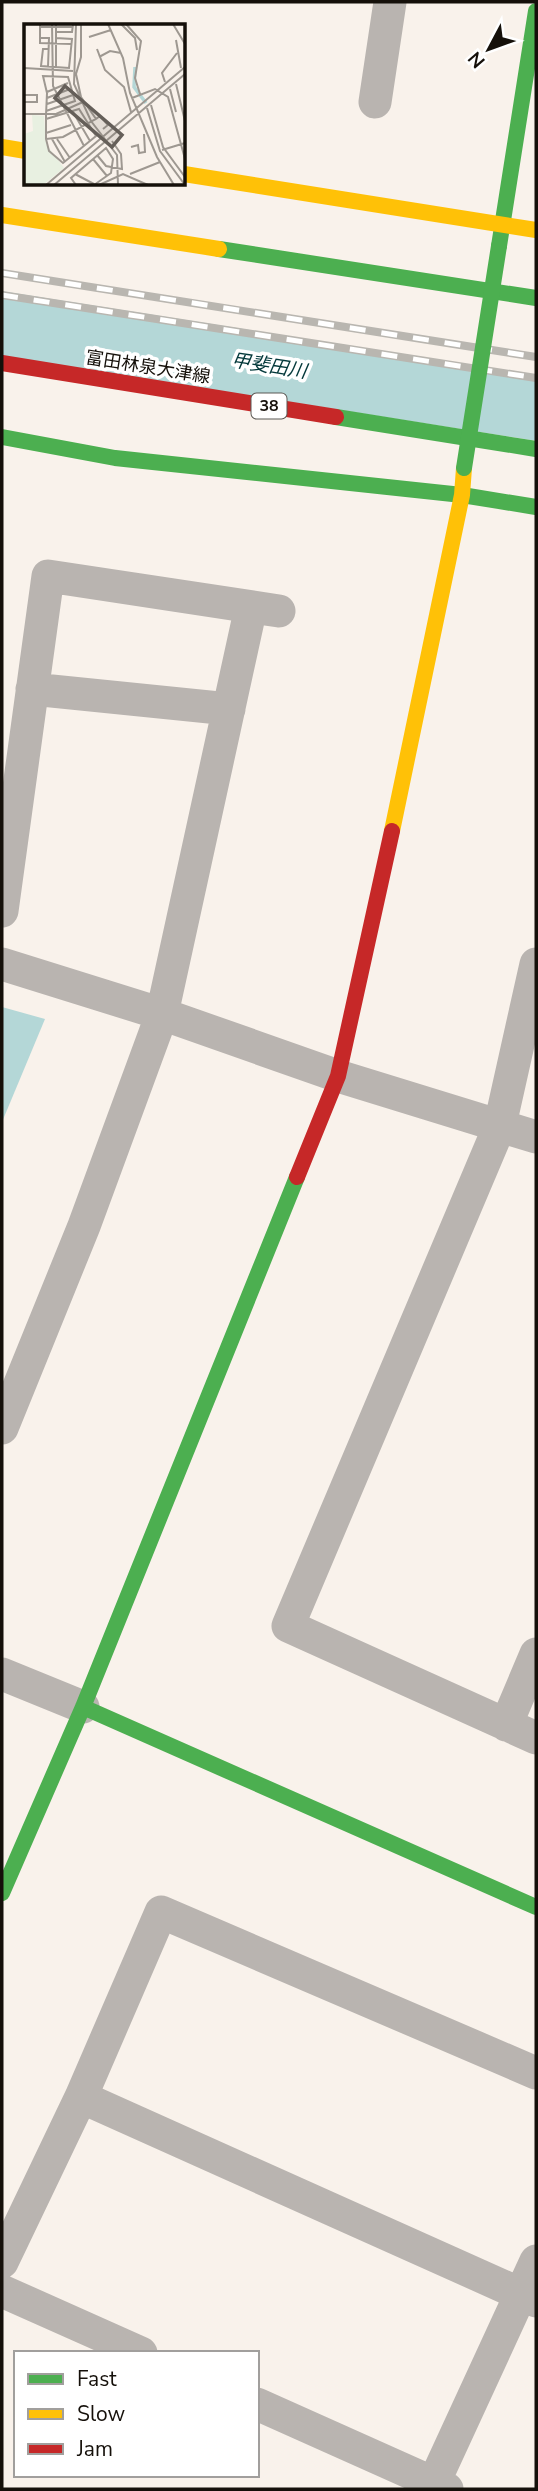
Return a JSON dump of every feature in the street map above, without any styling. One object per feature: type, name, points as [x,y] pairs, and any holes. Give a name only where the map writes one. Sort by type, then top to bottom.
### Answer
[{"type":"street","points":[[375,102],[390,2]]},
{"type":"street","points":[[2,1893],[83,1707],[338,1076],[375,914],[462,495],[464,468],[536,11]]},
{"type":"street","points":[[2,147],[24,151]]},
{"type":"street","points":[[186,174],[536,230]]},
{"type":"street","points":[[2,215],[536,298]]},
{"type":"street","name":"富田林泉大津線","points":[[2,363],[536,449]]},
{"type":"street","points":[[2,437],[116,458],[462,495],[536,507]]},
{"type":"street","points":[[2,911],[48,576],[265,609],[229,709],[162,1014],[84,1226],[2,1428]]},
{"type":"street","points":[[32,689],[229,709]]},
{"type":"street","points":[[2,964],[162,1014],[338,1076],[536,1137]]},
{"type":"street","points":[[536,964],[500,1125],[288,1626],[536,1738]]},
{"type":"street","points":[[506,1725],[536,1654]]},
{"type":"street","points":[[2,1674],[83,1707],[536,1907]]},
{"type":"street","points":[[2,2262],[81,2097],[160,1912],[536,2073]]},
{"type":"street","points":[[81,2097],[529,2297]]},
{"type":"street","points":[[259,2405],[437,2487],[529,2297],[536,2261]]},
{"type":"street","points":[[2,2291],[137,2351]]},
{"type":"water","points":[[2,1007],[45,1019],[2,1122]]},
{"type":"waterway","name":"甲斐田川","points":[[2,324],[536,408]]},
{"type":"railway","points":[[2,273],[536,357]]},
{"type":"railway","points":[[2,295],[536,378]]},
{"type":"traffic: fast","points":[[499,246],[536,11]]},
{"type":"traffic: fast","points":[[464,468],[499,246]]},
{"type":"traffic: fast","points":[[219,249],[536,298]]},
{"type":"traffic: fast","points":[[336,417],[536,449]]},
{"type":"traffic: fast","points":[[2,437],[115,458],[462,495],[536,507]]},
{"type":"traffic: fast","points":[[2,1893],[83,1707],[297,1177]]},
{"type":"traffic: fast","points":[[83,1707],[536,1907]]},
{"type":"traffic: slow","points":[[2,147],[24,151]]},
{"type":"traffic: slow","points":[[186,174],[536,230]]},
{"type":"traffic: slow","points":[[2,215],[219,249]]},
{"type":"traffic: slow","points":[[392,831],[462,495],[464,468]]},
{"type":"traffic: jam","points":[[2,363],[336,417]]},
{"type":"traffic: jam","points":[[297,1177],[338,1076],[392,831]]}]
